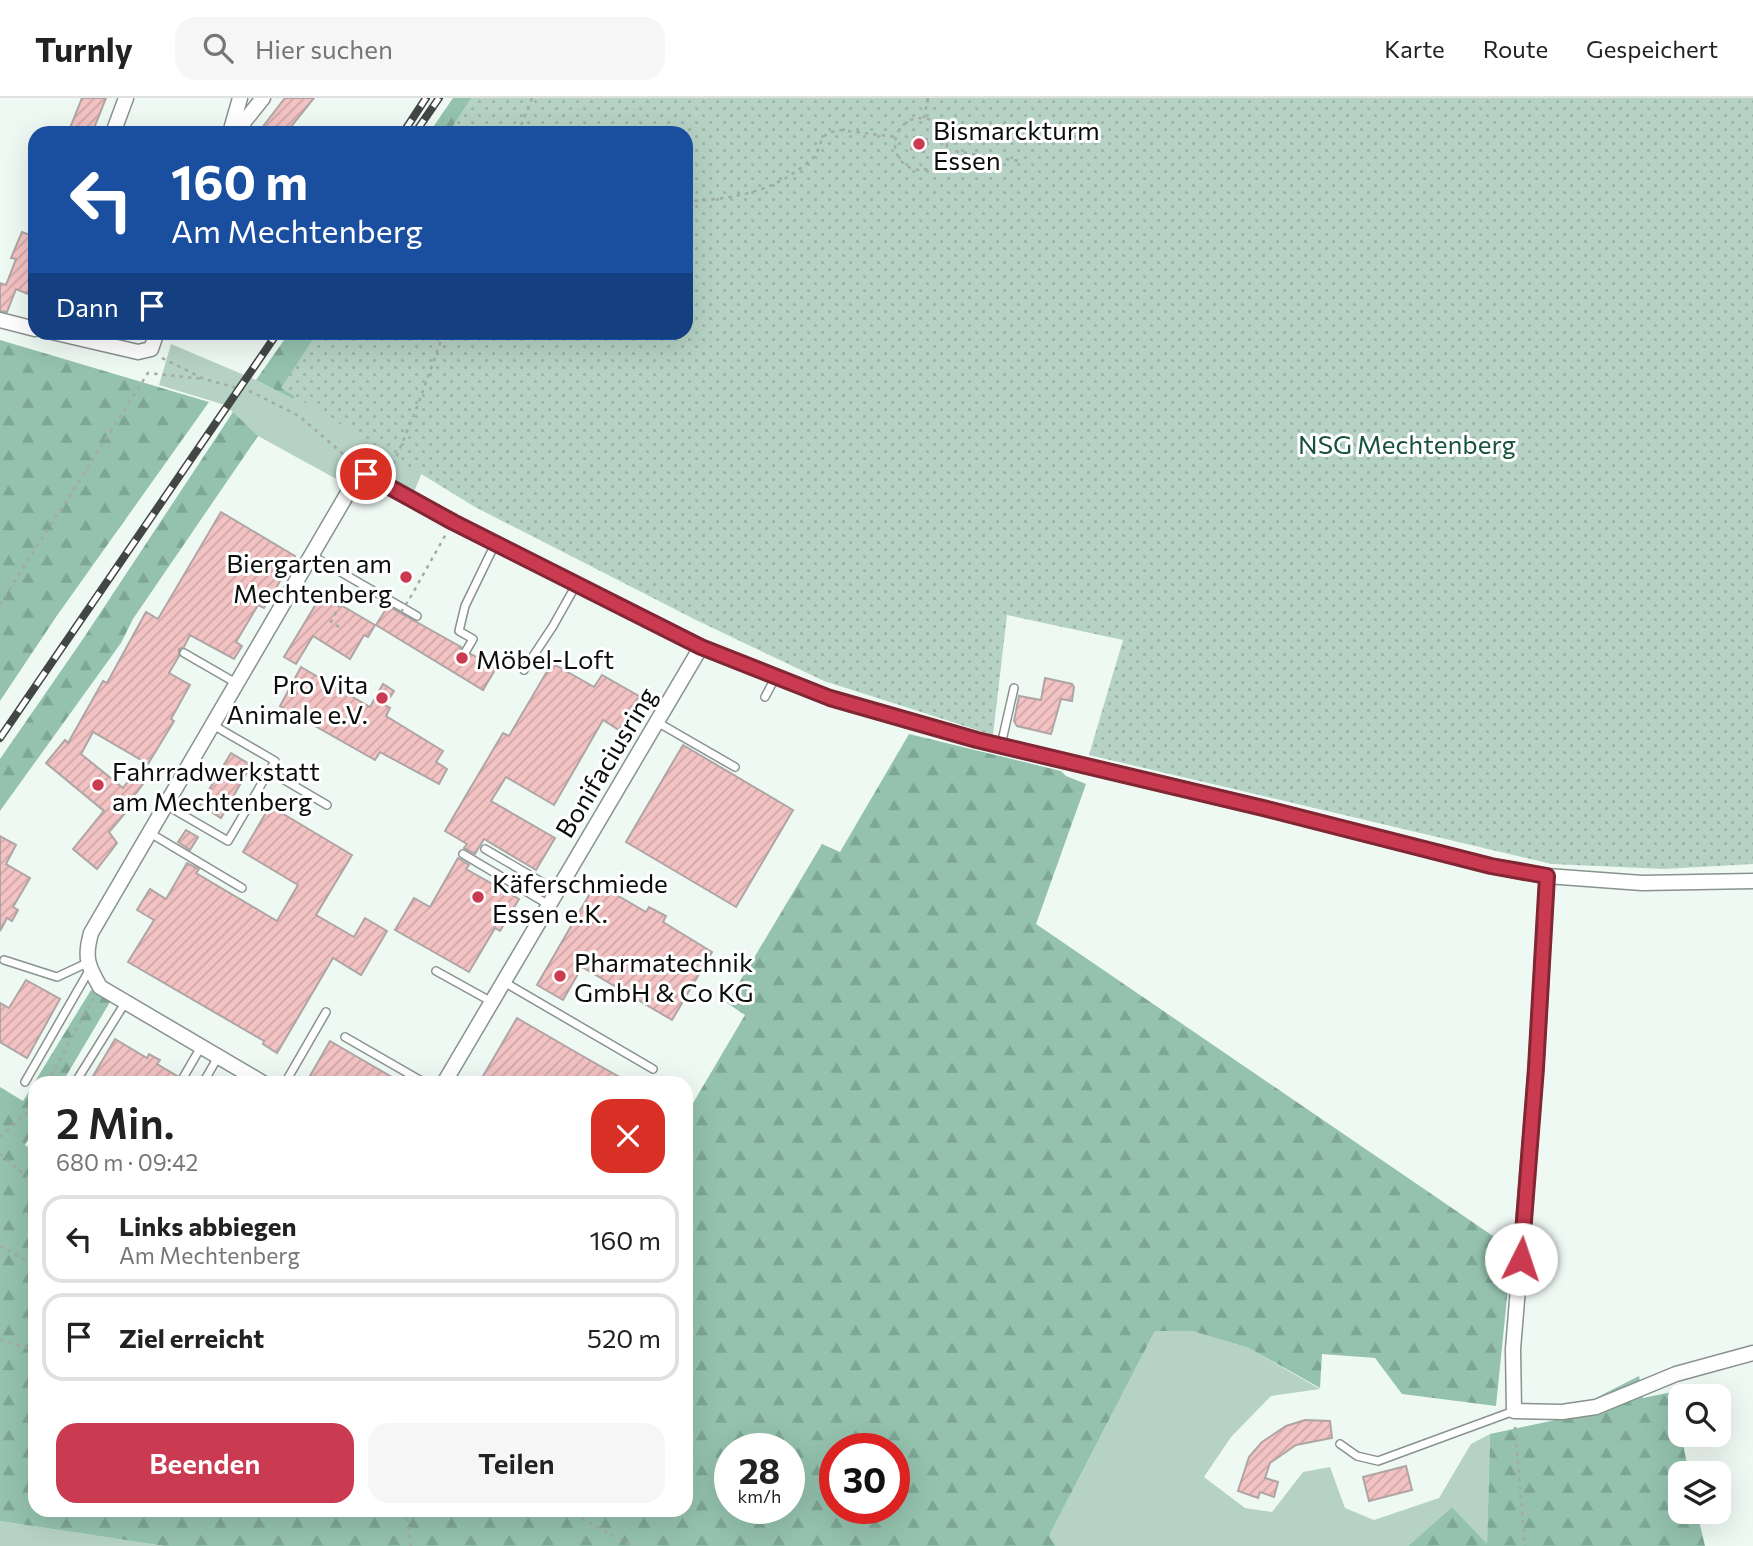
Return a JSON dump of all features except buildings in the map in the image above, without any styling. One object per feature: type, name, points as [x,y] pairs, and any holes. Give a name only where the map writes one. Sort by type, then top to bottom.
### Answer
[{"type":"street","points":[[116,126],[126,98]]},
{"type":"street","points":[[232,126],[240,98]]},
{"type":"street","points":[[241,126],[263,98]]},
{"type":"street","points":[[0,320],[28,327]]},
{"type":"street","points":[[86,340],[138,352],[151,349],[154,340]]},
{"type":"street","points":[[252,1076],[100,987],[89,966],[87,947],[91,933],[311,555],[353,484],[366,474],[495,544],[701,647],[830,698],[1001,745],[1491,866],[1547,876],[1642,883],[1753,881]]},
{"type":"street","name":"Bonifaciusring","points":[[450,1076],[701,647]]},
{"type":"street","points":[[1547,876],[1536,1068],[1513,1349],[1514,1411],[1562,1412],[1596,1407],[1676,1374],[1753,1353]]},
{"type":"lane","points":[[466,650],[473,639],[459,631],[464,606],[495,544]]},
{"type":"lane","points":[[311,555],[417,615]]},
{"type":"lane","points":[[524,670],[576,585]]},
{"type":"lane","points":[[184,653],[236,683]]},
{"type":"lane","points":[[765,697],[775,678]]},
{"type":"lane","points":[[1001,745],[1014,688]]},
{"type":"lane","points":[[657,722],[734,767]]},
{"type":"lane","points":[[166,805],[228,841],[269,772],[275,761],[212,725]]},
{"type":"lane","points":[[269,772],[327,804]]},
{"type":"lane","points":[[149,833],[242,888]]},
{"type":"lane","points":[[485,849],[557,891]]},
{"type":"lane","points":[[463,854],[549,905]]},
{"type":"lane","points":[[4,960],[57,977],[89,966]]},
{"type":"lane","points":[[28,1076],[89,966]]},
{"type":"lane","points":[[436,971],[492,1002]]},
{"type":"lane","points":[[503,982],[653,1069]]},
{"type":"lane","points":[[79,1076],[126,1002]]},
{"type":"lane","points":[[289,1076],[326,1012]]},
{"type":"lane","points":[[345,1037],[413,1076]]},
{"type":"lane","points":[[184,1076],[201,1047]]},
{"type":"lane","points":[[207,1076],[218,1057]]},
{"type":"lane","points":[[25,1082],[28,1077]]},
{"type":"lane","points":[[1340,1444],[1357,1456],[1378,1461],[1514,1411]]},
{"type":"path","points":[[520,126],[532,98]]},
{"type":"path","points":[[924,118],[928,98]]},
{"type":"path","points":[[924,118],[943,129],[947,150],[935,166],[915,170],[898,157],[895,137],[903,124],[924,118]]},
{"type":"path","points":[[693,201],[707,201],[760,189],[794,173],[816,155],[820,142],[831,131],[895,137]]},
{"type":"path","points":[[947,150],[1019,161]]},
{"type":"path","points":[[383,484],[416,410],[441,340]]},
{"type":"path","points":[[151,349],[162,358],[204,379]]},
{"type":"path","points":[[0,604],[1,598],[148,373],[204,379],[252,392],[299,415],[366,474]]},
{"type":"path","points":[[401,612],[442,541]]},
{"type":"path","points":[[339,626],[331,622],[351,578]]},
{"type":"path","points":[[51,1076],[100,987]]},
{"type":"path","points":[[0,1137],[28,1111]]},
{"type":"path","points":[[0,1154],[28,1176]]},
{"type":"path","points":[[0,1246],[28,1261]]},
{"type":"path","points":[[0,1339],[28,1349]]},
{"type":"path","points":[[1514,1411],[1525,1546]]},
{"type":"path","points":[[407,1517],[411,1546]]},
{"type":"path","points":[[580,1517],[632,1546]]},
{"type":"green space","points":[[453,98],[481,98],[463,126],[434,126]]},
{"type":"green space","name":"NSG Mechtenberg","points":[[471,98],[1753,98],[1753,864],[1664,869],[1552,864],[1089,755],[1123,640],[1007,615],[993,735],[824,681],[698,621],[475,507],[281,388],[312,340],[693,340],[693,126],[453,126]]},
{"type":"green space","points":[[0,340],[209,402],[56,617],[0,701]]},
{"type":"green space","points":[[284,340],[341,340],[317,377],[293,399],[256,380]]},
{"type":"green space","points":[[171,344],[256,380],[293,399],[317,377],[423,470],[411,499],[365,473],[344,472],[340,481],[258,436],[225,405],[159,385]]},
{"type":"green space","points":[[233,412],[258,436],[133,619],[121,643],[0,811],[0,759]]},
{"type":"green space","points":[[909,734],[1061,771],[1066,776],[1086,784],[1036,924],[1512,1249],[1496,1406],[1402,1394],[1375,1358],[1322,1354],[1320,1388],[1249,1348],[1192,1331],[1155,1331],[1049,1536],[1056,1546],[164,1546],[0,1521],[0,1087],[23,1101],[28,1093],[28,1140],[25,1145],[28,1147],[28,1517],[693,1517],[693,1103],[745,1015],[727,1003],[822,844],[840,852]]},
{"type":"green space","points":[[91,990],[110,1002],[66,1076],[38,1076]]},
{"type":"green space","points":[[1155,1331],[1192,1331],[1249,1348],[1320,1389],[1271,1396],[1231,1437],[1204,1477],[1245,1508],[1272,1512],[1303,1472],[1330,1467],[1345,1508],[1374,1520],[1439,1498],[1471,1444],[1490,1434],[1487,1545],[1452,1507],[1408,1546],[1056,1546],[1049,1536]]},
{"type":"green space","points":[[1639,1376],[1643,1398],[1668,1393],[1668,1447],[1684,1447],[1686,1461],[1668,1461],[1668,1524],[1700,1524],[1705,1546],[1408,1546],[1452,1507],[1487,1544],[1490,1434],[1583,1414],[1586,1403]]},
{"type":"green space","points":[[0,1521],[164,1546],[0,1546]]},
{"type":"railway","points":[[408,126],[426,98]]},
{"type":"railway","points":[[420,126],[439,98]]},
{"type":"railway","points":[[0,738],[273,340]]},
{"type":"place","name":"Bismarckturm Essen","points":[[919,144]]},
{"type":"place","name":"Biergarten am Mechtenberg","points":[[406,577]]},
{"type":"place","name":"Möbel-Loft","points":[[462,658]]},
{"type":"place","name":"Pro Vita Animale e.V.","points":[[382,698]]},
{"type":"place","name":"Fahrradwerkstatt am Mechtenberg","points":[[98,785]]},
{"type":"place","name":"Käferschmiede Essen e.K.","points":[[478,897]]},
{"type":"place","name":"Pharmatechnik GmbH & Co KG","points":[[560,976]]},
{"type":"route","points":[[366,474],[453,522],[701,647],[830,698],[977,740],[1491,866],[1547,876],[1521,1259]]}]
